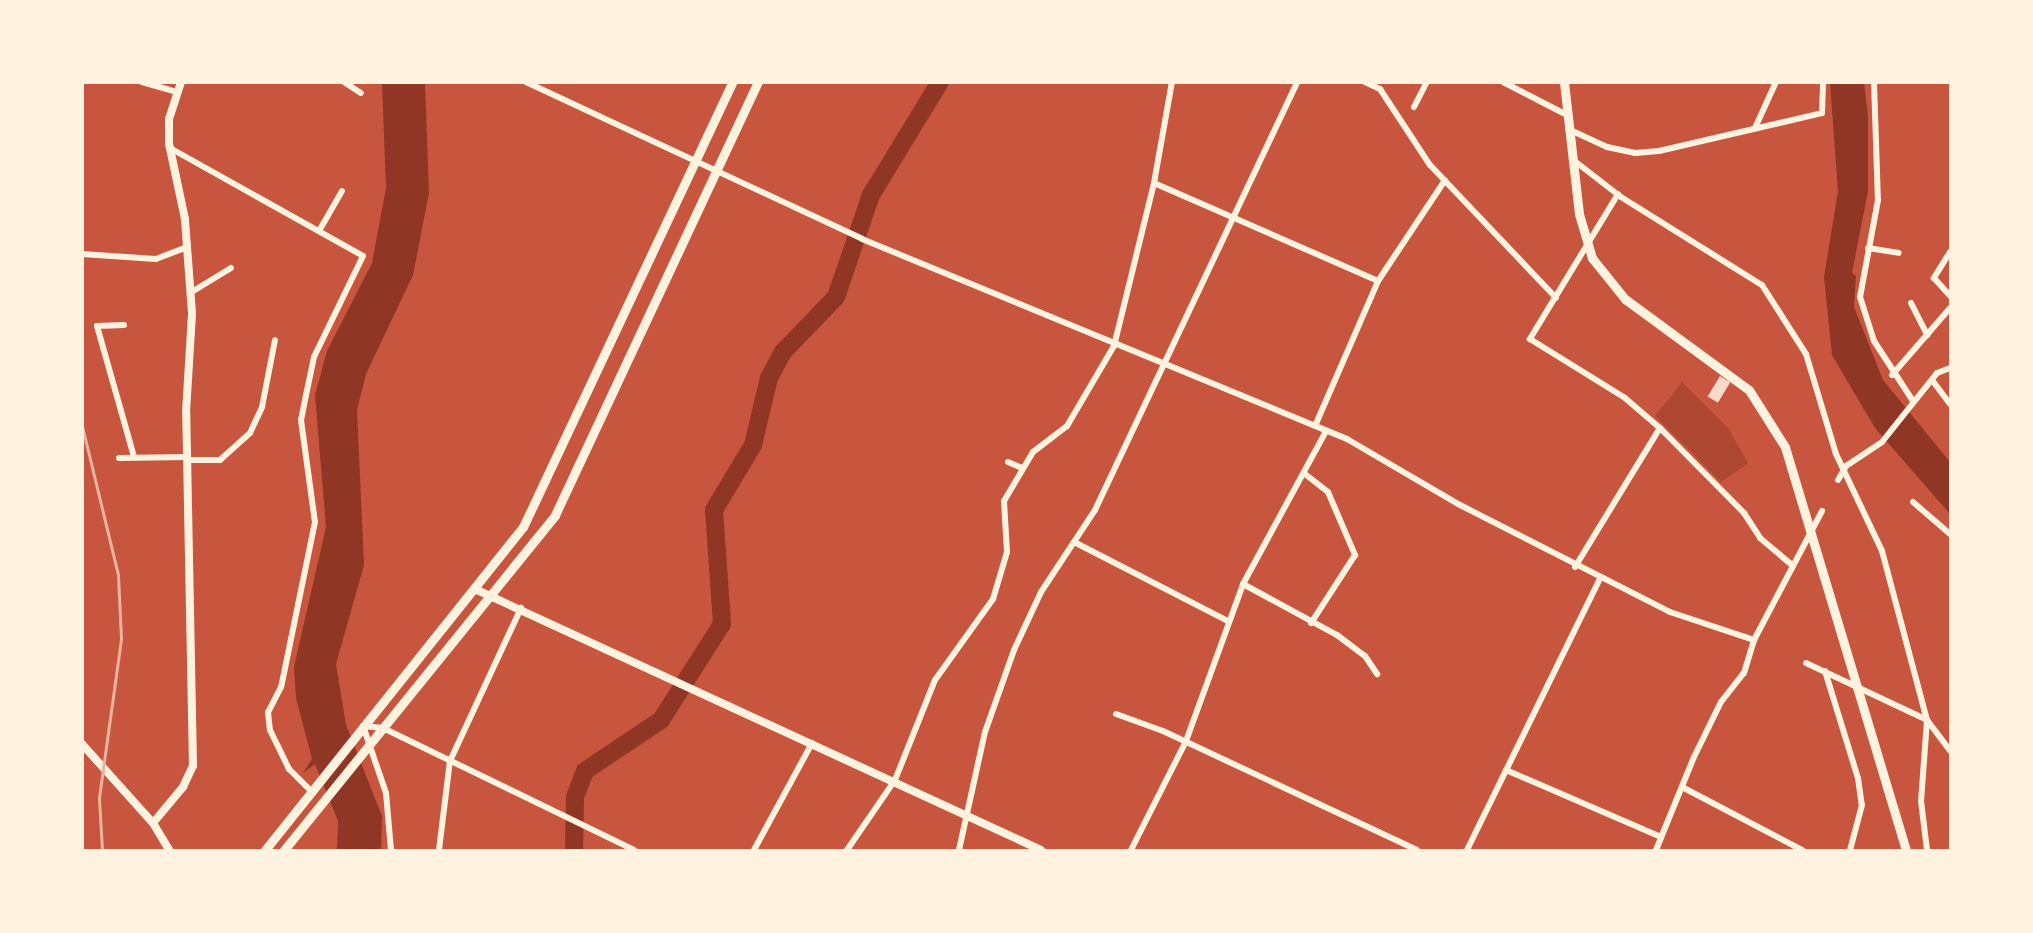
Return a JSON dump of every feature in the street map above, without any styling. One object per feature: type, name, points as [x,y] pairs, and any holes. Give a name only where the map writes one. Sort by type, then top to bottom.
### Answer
[{"type":"main road","points":[[266,850],[360,730],[477,590],[544,489],[732,82]]},
{"type":"main road","points":[[284,850],[366,746],[384,728],[493,596],[570,489],[758,82]]},
{"type":"main road","points":[[1564,82],[1571,159],[1585,241],[1625,299],[1728,373],[1768,414],[1785,447],[1906,850]]},
{"type":"main road","points":[[85,749],[153,823],[169,850]]},
{"type":"street","points":[[153,823],[183,788],[193,766],[188,459],[190,293],[187,247],[170,148],[176,92],[181,82]]},
{"type":"street","points":[[344,82],[361,93]]},
{"type":"street","points":[[526,82],[719,169],[862,239],[1114,346],[1315,426],[1325,433],[1387,458],[1460,505],[1575,567],[1670,612],[1754,640]]},
{"type":"street","points":[[847,850],[895,780],[935,680],[993,599],[1007,552],[1004,501],[1022,468],[1067,426],[1114,346],[1154,183],[1172,82]]},
{"type":"street","points":[[959,850],[985,732],[1014,650],[1041,592],[1076,543],[1165,365],[1297,82]]},
{"type":"street","points":[[1365,82],[1380,89],[1445,180],[1556,298]]},
{"type":"street","points":[[1414,107],[1427,82]]},
{"type":"street","points":[[1503,82],[1567,115]]},
{"type":"street","points":[[1755,128],[1776,82]]},
{"type":"street","points":[[1569,129],[1635,153],[1822,113],[1823,82]]},
{"type":"street","points":[[1874,82],[1878,200],[1860,297],[1864,316],[1892,375],[1911,403]]},
{"type":"street","points":[[144,83],[176,92]]},
{"type":"street","points":[[170,148],[363,256],[315,357],[304,405],[301,420],[315,522],[281,687],[268,720],[289,770],[311,791]]},
{"type":"street","points":[[1571,159],[1618,194],[1762,285],[1806,354],[1836,454],[1846,466],[1882,551],[1927,720],[1921,801],[1927,850]]},
{"type":"street","points":[[1315,426],[1378,281],[1445,180]]},
{"type":"street","points":[[1154,183],[1378,281]]},
{"type":"street","points":[[319,231],[342,191]]},
{"type":"street","points":[[1618,194],[1585,241],[1583,257],[1530,339],[1625,398],[1660,428],[1744,513],[1760,538],[1792,565]]},
{"type":"street","points":[[82,254],[156,259],[187,247]]},
{"type":"street","points":[[1868,248],[1899,253]]},
{"type":"street","points":[[1950,252],[1934,278],[1950,296]]},
{"type":"street","points":[[190,293],[231,268]]},
{"type":"street","points":[[1911,303],[1927,335]]},
{"type":"street","points":[[1892,375],[1950,309]]},
{"type":"street","points":[[124,325],[97,326],[134,457]]},
{"type":"street","points":[[119,458],[220,460],[249,433],[262,407],[275,340]]},
{"type":"street","points":[[1838,480],[1846,466],[1882,442],[1911,403],[1932,380],[1950,368]]},
{"type":"street","points":[[1932,380],[1950,404]]},
{"type":"street","points":[[1575,567],[1660,428]]},
{"type":"street","points":[[1131,850],[1186,741],[1243,584],[1305,474],[1325,433]]},
{"type":"street","points":[[1008,462],[1022,468]]},
{"type":"street","points":[[1305,474],[1328,492],[1355,555],[1311,622]]},
{"type":"street","points":[[1913,502],[1950,534]]},
{"type":"street","points":[[1656,850],[1721,702],[1744,673],[1754,640],[1822,512]]},
{"type":"street","points":[[1076,543],[1228,621]]},
{"type":"street","points":[[1467,850],[1600,579]]},
{"type":"street","points":[[1243,584],[1311,622],[1365,656],[1377,674]]},
{"type":"street","points":[[477,590],[521,608],[895,780],[1041,850]]},
{"type":"street","points":[[439,850],[450,761],[521,608]]},
{"type":"street","points":[[1806,663],[1855,684],[1927,720],[1950,752]]},
{"type":"street","points":[[1825,671],[1858,778],[1862,805],[1850,850]]},
{"type":"street","points":[[1116,714],[1186,741],[1417,850]]},
{"type":"street","points":[[391,850],[386,793],[360,730],[384,728],[450,761],[585,822],[595,834],[634,850]]},
{"type":"street","points":[[754,850],[812,743]]},
{"type":"street","points":[[1506,770],[1661,837]]},
{"type":"street","points":[[1682,787],[1802,850]]},
{"type":"shaded area","points":[[382,83],[425,83],[429,193],[413,275],[366,374],[357,410],[364,565],[336,664],[346,725],[382,816],[381,850],[337,850],[338,821],[315,764],[303,773],[312,759],[296,698],[294,667],[326,527],[315,395],[327,351],[372,263],[386,188]]},
{"type":"shaded area","points":[[1830,83],[1864,83],[1868,116],[1868,191],[1852,273],[1856,276],[1854,307],[1883,380],[1950,462],[1950,514],[1875,428],[1832,355],[1824,277],[1838,191]]},
{"type":"shaded area","points":[[1682,382],[1728,428],[1748,463],[1721,482],[1655,416]]},
{"type":"building","points":[[1720,376],[1730,382],[1718,403],[1708,397]]},
{"type":"waterway","points":[[574,850],[575,797],[585,771],[661,720],[722,624],[714,510],[753,445],[769,378],[783,352],[836,297],[871,195],[940,82]]},
{"type":"railway","points":[[82,426],[118,575],[121,639],[99,798],[102,850]]}]
